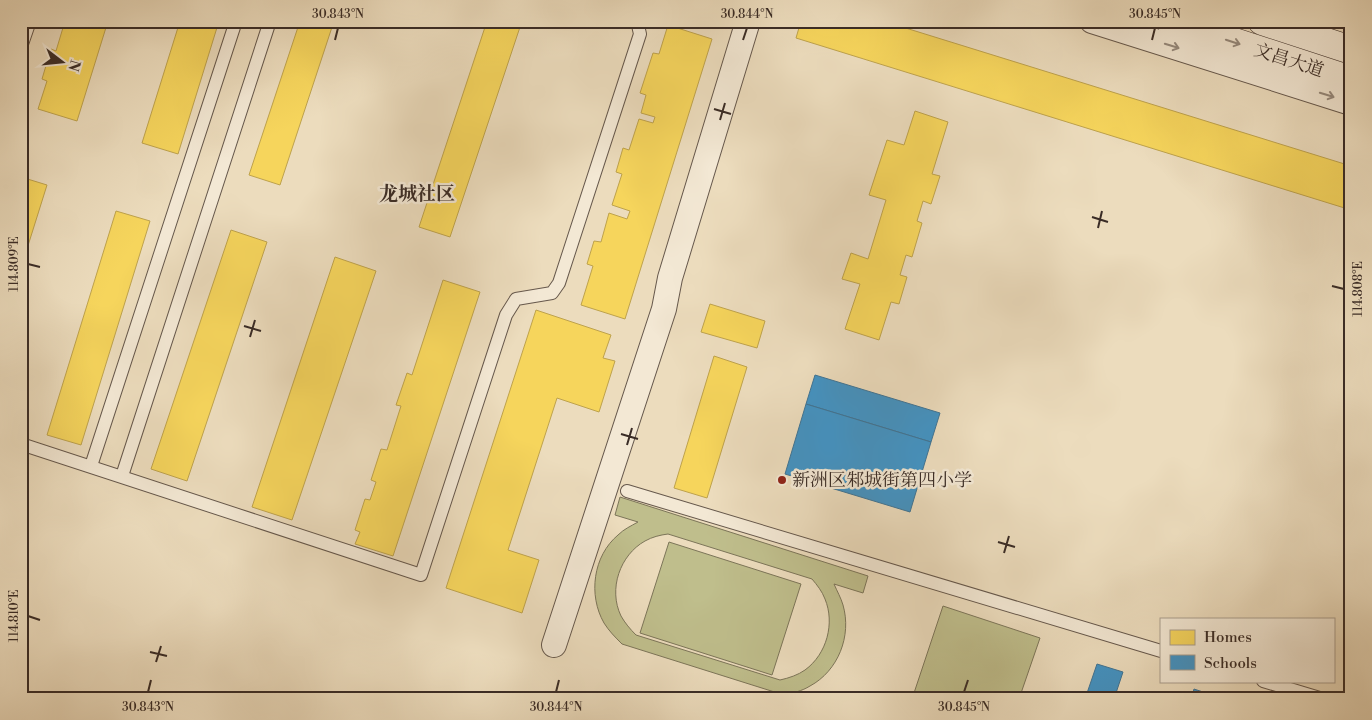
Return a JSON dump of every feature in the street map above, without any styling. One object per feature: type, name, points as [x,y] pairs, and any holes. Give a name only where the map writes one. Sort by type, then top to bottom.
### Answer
[{"type":"main road","name":"文昌大道","points":[[1170,21],[1351,80]]},
{"type":"main road","name":"文昌大道","points":[[1262,21],[1351,50]]},
{"type":"street","points":[[554,645],[664,309],[670,278],[748,21]]},
{"type":"street","points":[[1092,21],[1351,103]]},
{"type":"lane","points":[[21,47],[30,21]]},
{"type":"lane","points":[[90,466],[236,21]]},
{"type":"lane","points":[[122,476],[270,21]]},
{"type":"lane","points":[[21,444],[421,575],[506,315],[516,299],[552,294],[559,282],[640,34],[637,21]]},
{"type":"lane","points":[[627,490],[1160,651]]},
{"type":"lane","points":[[1266,682],[1323,699]]},
{"type":"shaded area","points":[[620,497],[868,576],[863,593],[834,584],[843,605],[846,629],[840,652],[835,662],[820,679],[810,686],[801,691],[784,695],[622,644],[604,623],[599,612],[595,588],[598,565],[603,554],[620,533],[638,522],[615,515]],"holes":[[[668,534],[812,579],[822,593],[828,608],[829,628],[827,638],[819,656],[813,663],[805,670],[780,680],[636,635],[621,616],[617,606],[616,584],[623,564],[629,555],[645,541],[656,536]]]},
{"type":"shaded area","points":[[669,542],[801,584],[772,675],[640,633]]},
{"type":"shaded area","points":[[943,606],[1040,638],[1019,699],[912,699]]},
{"type":"building: Homes","points":[[65,21],[108,21],[77,121],[38,109],[47,81],[42,79],[51,49],[56,51]]},
{"type":"building: Homes","points":[[180,21],[219,21],[178,154],[142,143]]},
{"type":"building: Homes","points":[[300,21],[334,21],[280,185],[249,175]]},
{"type":"building: Homes","points":[[487,21],[522,21],[450,237],[419,227]]},
{"type":"building: Homes","points":[[801,21],[883,21],[1351,166],[1351,210],[796,38]]},
{"type":"building: Homes","points":[[668,25],[712,39],[625,319],[581,305],[593,266],[587,264],[594,241],[601,242],[609,213],[627,219],[630,211],[612,205],[622,174],[616,172],[623,148],[629,150],[639,119],[653,123],[655,117],[641,113],[646,95],[640,93],[653,53],[659,54]]},
{"type":"building: Homes","points":[[915,111],[948,122],[932,174],[940,176],[931,204],[923,201],[917,221],[922,223],[912,257],[906,255],[900,275],[907,277],[899,304],[891,302],[879,340],[845,329],[860,284],[842,279],[851,253],[868,259],[886,200],[869,195],[887,140],[904,145]]},
{"type":"building: Homes","points":[[21,177],[47,185],[21,268]]},
{"type":"building: Homes","points":[[116,211],[150,221],[81,445],[47,435]]},
{"type":"building: Homes","points":[[231,230],[267,242],[187,481],[151,469]]},
{"type":"building: Homes","points":[[335,257],[376,271],[292,520],[252,507]]},
{"type":"building: Homes","points":[[443,280],[480,292],[393,556],[355,544],[360,532],[355,530],[365,499],[370,500],[376,482],[371,480],[381,449],[387,450],[401,406],[396,405],[407,373],[412,375]]},
{"type":"building: Homes","points":[[710,304],[765,321],[757,348],[701,332]]},
{"type":"building: Homes","points":[[536,310],[611,335],[603,358],[615,361],[599,412],[557,398],[508,550],[539,560],[522,613],[446,588]]},
{"type":"building: Homes","points":[[714,356],[747,367],[707,498],[674,488]]},
{"type":"building: Schools","points":[[815,375],[940,413],[931,442],[806,404]]},
{"type":"building: Schools","points":[[806,404],[931,442],[910,512],[785,474]]},
{"type":"building: Schools","points":[[1097,664],[1123,672],[1114,699],[1085,699]]},
{"type":"building: Schools","points":[[1194,689],[1224,699],[1191,699]]},
{"type":"place","name":"新洲区邾城街第四小学","points":[[782,480]]},
{"type":"district","name":"龙城社区","points":[[417,193]]}]
